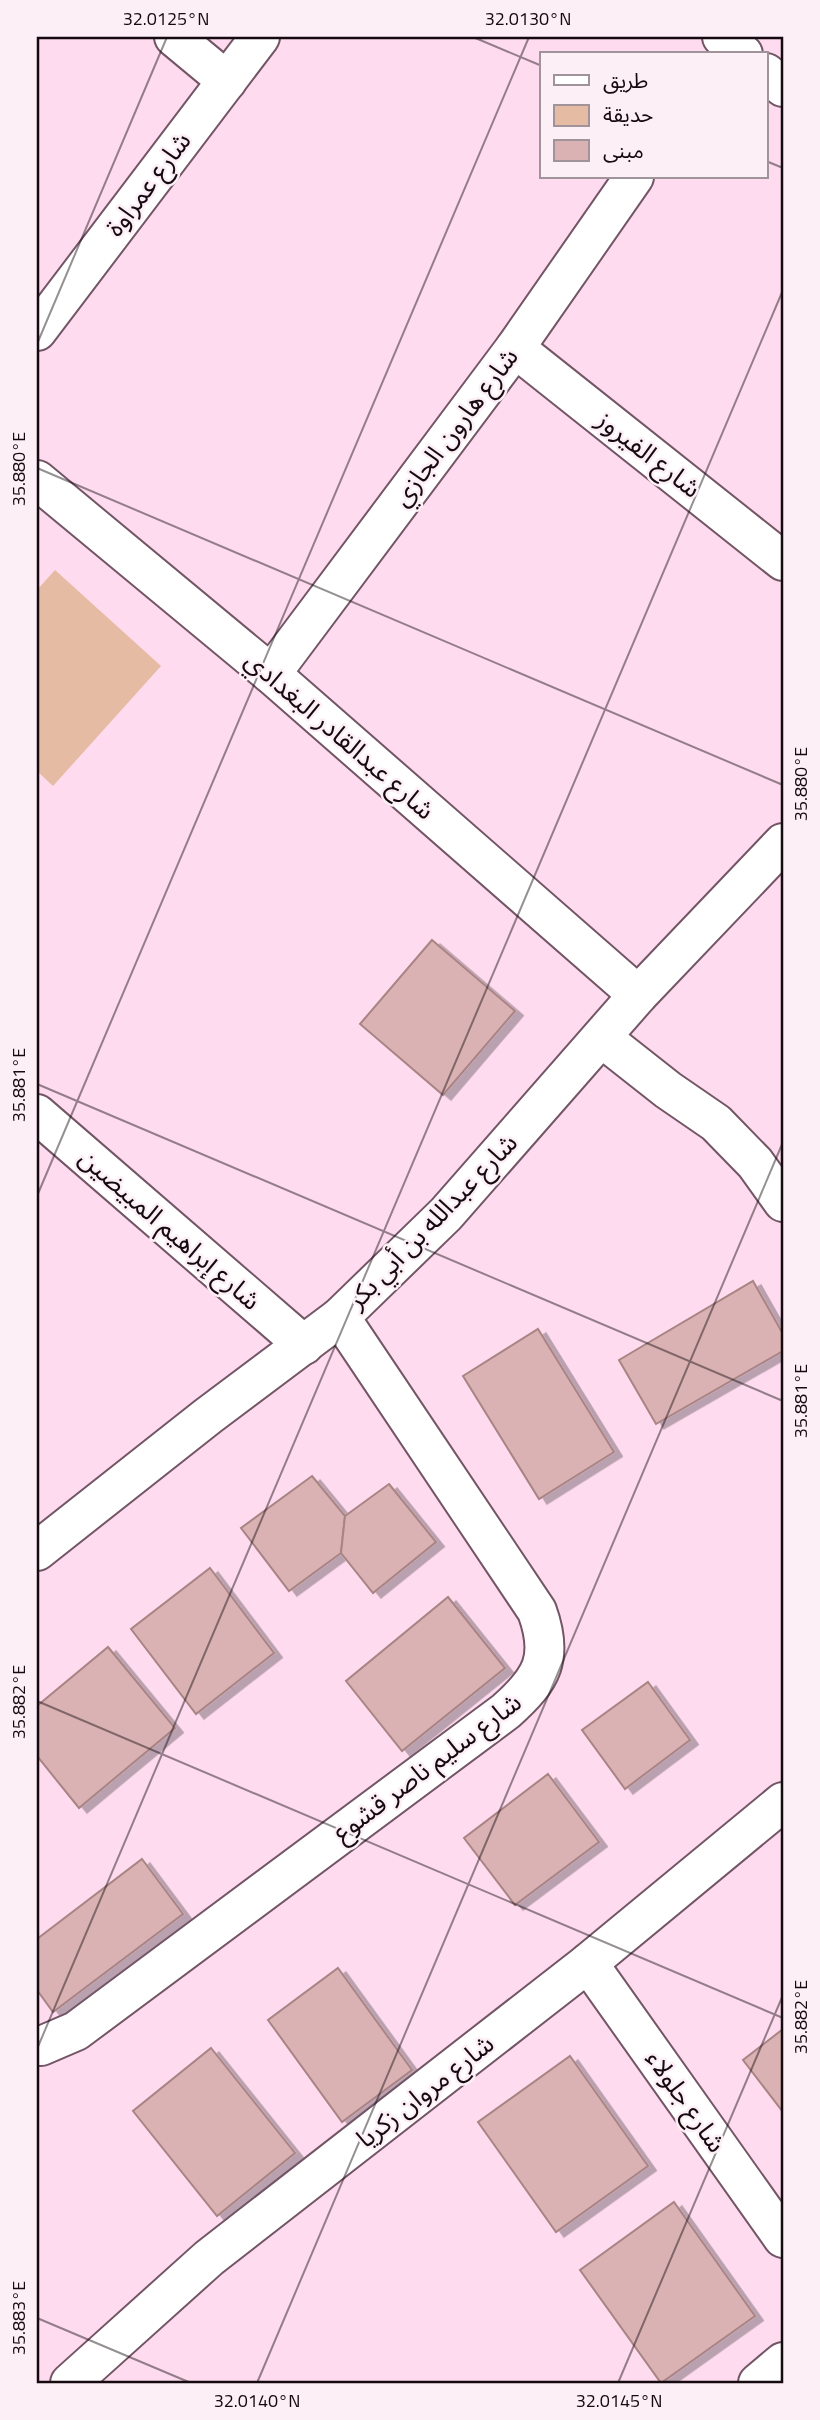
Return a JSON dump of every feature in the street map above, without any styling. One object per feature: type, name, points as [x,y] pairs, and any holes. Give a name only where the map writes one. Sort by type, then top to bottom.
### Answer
[{"type":"street","points":[[174,37],[227,81]]},
{"type":"street","name":"شارع عمراوة","points":[[37,331],[260,37]]},
{"type":"street","points":[[768,75],[783,88]]},
{"type":"street","name":"شارع هارون الجازي","points":[[271,674],[515,348],[633,178]]},
{"type":"street","name":"شارع الفيروز","points":[[515,348],[783,561]]},
{"type":"street","name":"شارع عبدالقادر البغدادي","points":[[42,496],[271,674],[638,995]]},
{"type":"street","name":"شارع عبدالله بن أبي بكر","points":[[37,1551],[208,1416],[340,1317],[446,1214],[638,995],[783,844]]},
{"type":"street","points":[[602,1038],[668,1090],[716,1123],[755,1163],[783,1202]]},
{"type":"street","name":"شارع إبراهيم المبيضين","points":[[37,1114],[304,1345]]},
{"type":"street","name":"شارع سليم ناصر قشوع","points":[[37,2045],[41,2046],[76,2031],[506,1711],[525,1694],[540,1672],[546,1654],[545,1632],[537,1611],[340,1317]]},
{"type":"street","name":"شارع مروان زكريا","points":[[70,2383],[209,2258],[588,1964],[783,1802]]},
{"type":"street","name":"شارع جلولاء","points":[[588,1964],[783,2238]]},
{"type":"street","points":[[758,2383],[783,2362]]},
{"type":"green space","points":[[55,570],[161,666],[53,786],[37,771],[37,590]]},
{"type":"building","points":[[432,940],[515,1011],[443,1095],[360,1024]]},
{"type":"building","points":[[753,1281],[783,1334],[783,1351],[656,1424],[619,1360]]},
{"type":"building","points":[[538,1329],[614,1452],[539,1499],[463,1376]]},
{"type":"building","points":[[312,1476],[345,1516],[341,1553],[289,1591],[241,1528]]},
{"type":"building","points":[[389,1484],[436,1542],[373,1593],[341,1553],[345,1516]]},
{"type":"building","points":[[210,1568],[274,1653],[196,1714],[131,1629]]},
{"type":"building","points":[[448,1597],[505,1668],[402,1751],[346,1681]]},
{"type":"building","points":[[108,1647],[175,1728],[79,1808],[37,1756],[37,1706]]},
{"type":"building","points":[[648,1682],[690,1740],[625,1789],[582,1730]]},
{"type":"building","points":[[548,1774],[599,1842],[515,1905],[464,1838]]},
{"type":"building","points":[[142,1859],[183,1914],[53,2012],[37,1990],[37,1939]]},
{"type":"building","points":[[338,1968],[412,2070],[342,2122],[268,2020]]},
{"type":"building","points":[[783,2029],[783,2112],[743,2060]]},
{"type":"building","points":[[211,2048],[295,2153],[217,2216],[133,2111]]},
{"type":"building","points":[[570,2056],[648,2166],[556,2232],[478,2122]]},
{"type":"building","points":[[674,2202],[755,2316],[661,2383],[580,2270]]}]
